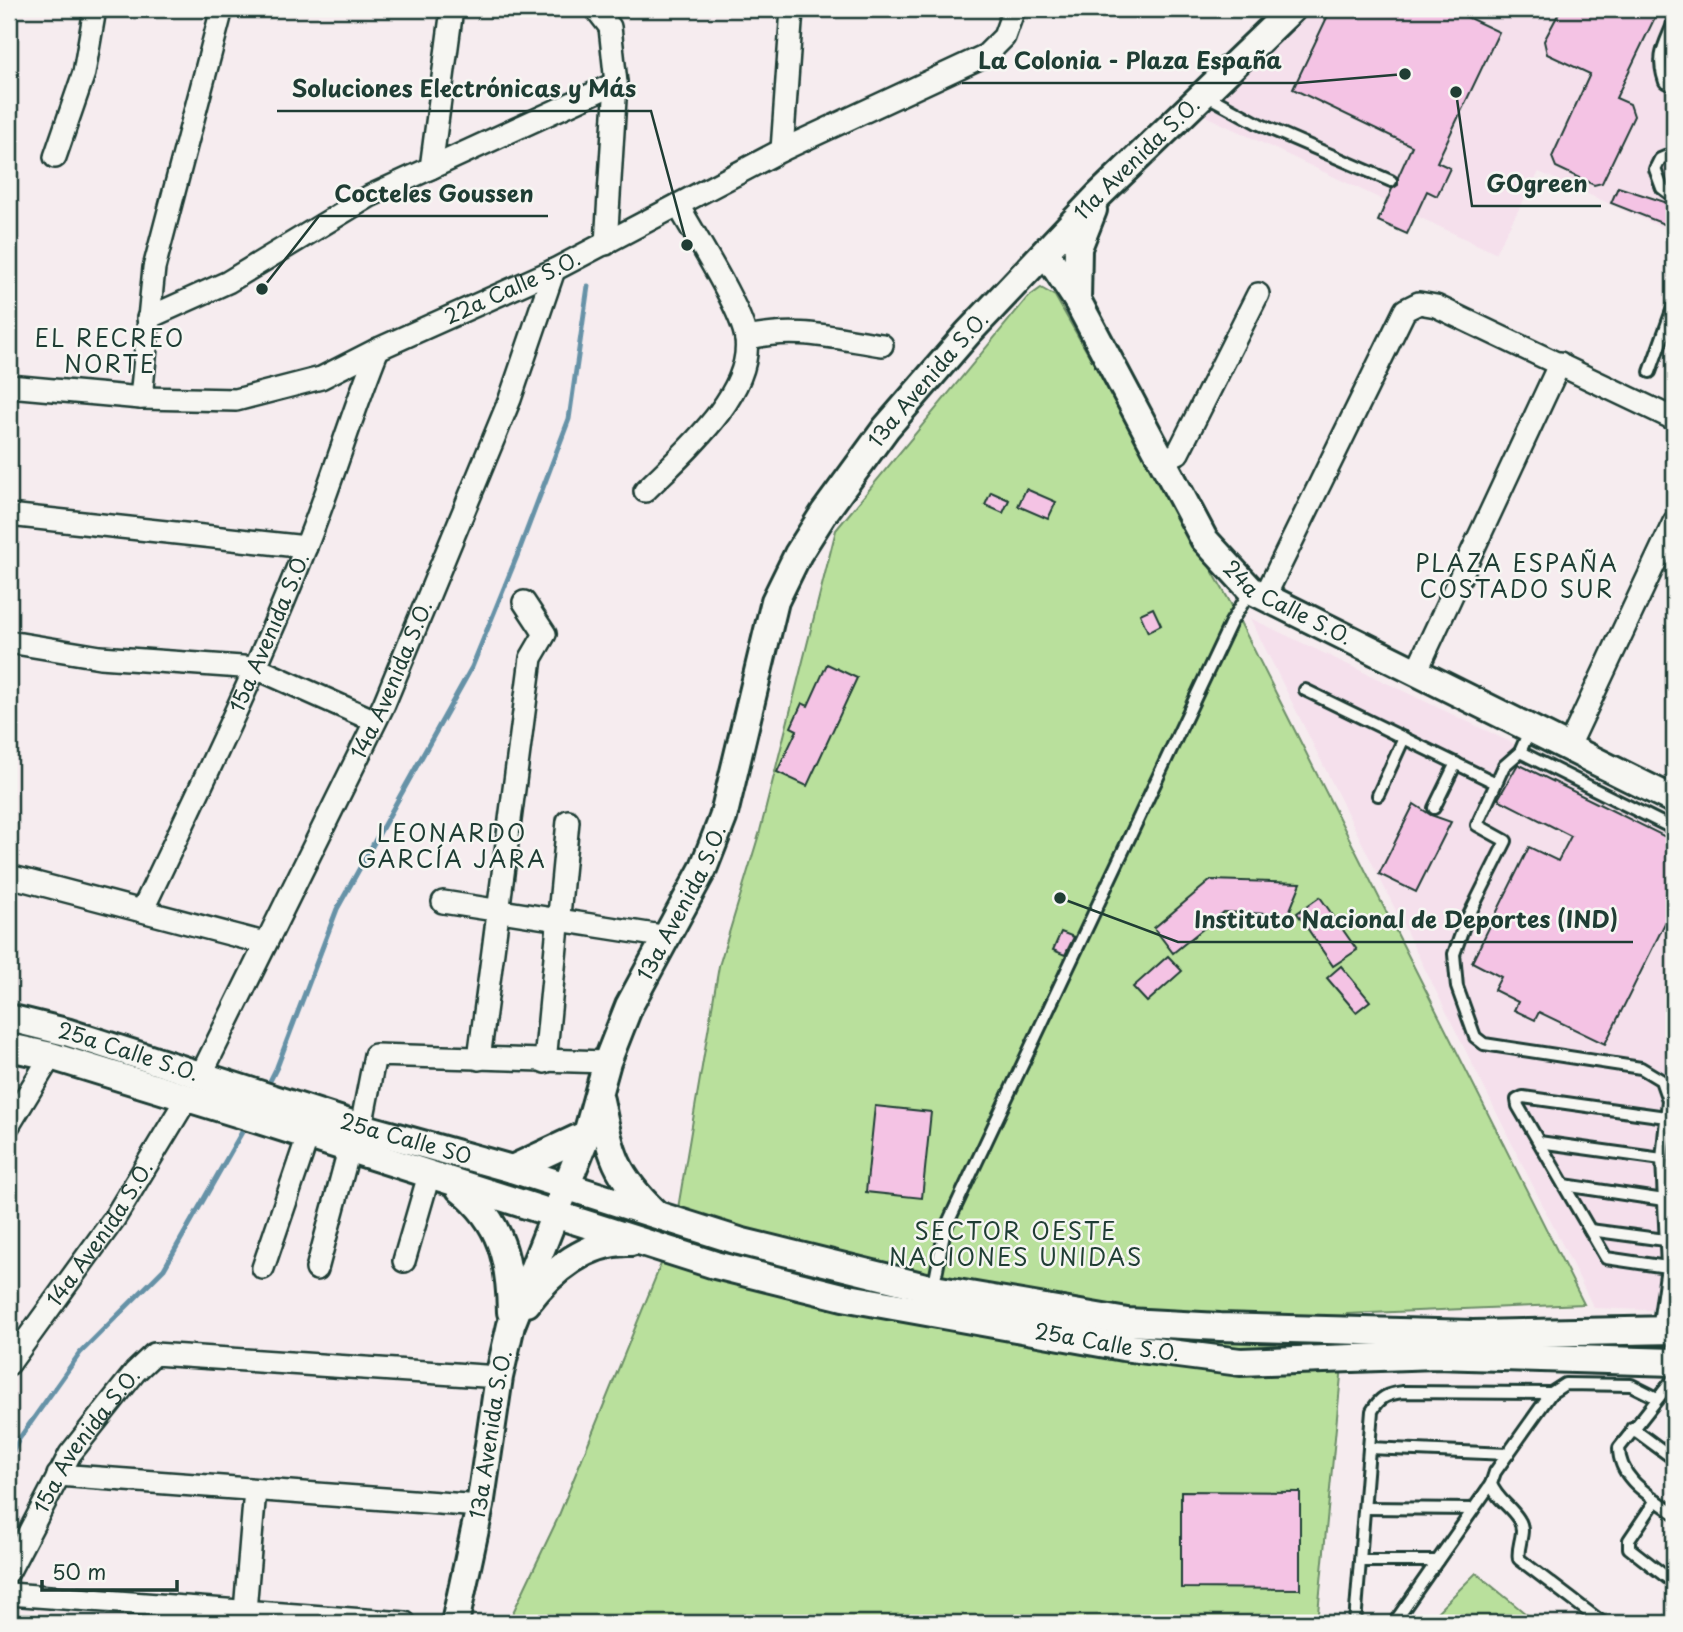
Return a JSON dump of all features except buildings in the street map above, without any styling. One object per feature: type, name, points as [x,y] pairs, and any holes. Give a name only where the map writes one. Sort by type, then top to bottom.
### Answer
[{"type":"street","points":[[55,158],[84,73],[95,9]]},
{"type":"street","points":[[141,398],[153,268],[222,9]]},
{"type":"street","points":[[430,168],[452,9]]},
{"type":"street","points":[[596,9],[610,27],[615,83],[606,243]]},
{"type":"street","points":[[782,150],[792,9]]},
{"type":"street","name":"22a Calle S.O.","points":[[9,386],[141,398],[236,400],[321,378],[378,349],[554,271],[782,150],[986,55],[1004,37],[1014,9]]},
{"type":"street","name":"11a Avenida S.O.","points":[[1046,253],[1099,195],[1292,9]]},
{"type":"street","points":[[149,318],[228,282],[370,196],[615,83]]},
{"type":"street","points":[[1077,300],[1078,248],[1099,195]]},
{"type":"street","points":[[645,491],[717,416],[738,383],[745,364],[747,339],[737,315],[678,205]]},
{"type":"street","name":"24a Calle S.O.","points":[[1046,253],[1077,300],[1160,461],[1204,539],[1258,593],[1416,672],[1525,740],[1568,748],[1674,800]]},
{"type":"street","name":"13a Avenida S.O.","points":[[455,1623],[480,1506],[499,1377],[511,1325],[587,1134],[607,1062],[629,1006],[703,869],[723,818],[775,601],[798,554],[824,513],[894,418],[968,333],[1046,253]]},
{"type":"street","name":"14a Avenida S.O.","points":[[201,1075],[375,721],[510,399],[554,271]]},
{"type":"street","points":[[1160,461],[1178,453],[1258,295]]},
{"type":"street","points":[[1258,593],[1405,310],[1419,303],[1436,306],[1674,419]]},
{"type":"street","points":[[747,339],[780,331],[797,331],[882,345]]},
{"type":"street","name":"15a Avenida S.O.","points":[[144,909],[256,668],[306,547],[354,408],[378,349]]},
{"type":"street","points":[[1416,672],[1560,363]]},
{"type":"street","points":[[9,515],[306,547]]},
{"type":"street","points":[[1568,748],[1674,522]]},
{"type":"street","points":[[479,1059],[531,658],[545,634],[524,602]]},
{"type":"street","points":[[9,642],[100,657],[256,668],[375,721]]},
{"type":"street","points":[[545,1062],[568,821]]},
{"type":"street","points":[[9,876],[144,909],[264,943]]},
{"type":"street","points":[[443,902],[668,937]]},
{"type":"street","name":"25a Calle S.O.","points":[[9,1018],[66,1032],[201,1075],[246,1102]]},
{"type":"street","name":"25a Calle S.O.","points":[[9,1047],[51,1056],[187,1098],[246,1102]]},
{"type":"street","points":[[317,1269],[355,1138],[375,1055],[607,1062]]},
{"type":"street","points":[[9,1125],[51,1056]]},
{"type":"street","name":"14a Avenida S.O.","points":[[9,1364],[114,1219],[187,1098]]},
{"type":"street","points":[[599,1098],[607,1140],[616,1165],[629,1188],[659,1217]]},
{"type":"street","name":"25a Calle SO","points":[[246,1102],[355,1138],[512,1169],[565,1186]]},
{"type":"street","name":"25a Calle SO","points":[[276,1113],[307,1136],[355,1138],[440,1178],[553,1215]]},
{"type":"street","points":[[512,1169],[587,1134]]},
{"type":"street","points":[[263,1268],[307,1136]]},
{"type":"street","points":[[404,1261],[440,1178],[484,1211],[500,1237],[508,1261],[511,1325]]},
{"type":"street","name":"25a Calle S.O.","points":[[565,1186],[931,1301]]},
{"type":"street","name":"25a Calle S.O.","points":[[553,1215],[780,1283],[931,1301],[1125,1334],[1240,1362],[1436,1355],[1674,1362]]},
{"type":"street","points":[[511,1325],[540,1285],[569,1262],[611,1243],[647,1243]]},
{"type":"street","name":"25a Calle S.O.","points":[[1125,1334],[1666,1330]]},
{"type":"street","name":"15a Avenida S.O.","points":[[9,1571],[70,1454],[135,1372],[153,1354],[499,1377]]},
{"type":"street","points":[[58,1475],[480,1506]]},
{"type":"street","points":[[245,1617],[255,1490]]},
{"type":"street","points":[[9,1594],[245,1617],[405,1623]]},
{"type":"lane","points":[[1674,22],[1660,55],[1665,82],[1674,86]]},
{"type":"lane","points":[[1204,94],[1259,124],[1391,181]]},
{"type":"lane","points":[[1674,153],[1660,159],[1655,169],[1662,188],[1674,197]]},
{"type":"lane","points":[[1650,372],[1674,305]]},
{"type":"lane","points":[[931,1301],[945,1229],[1000,1108],[1231,622],[1258,593]]},
{"type":"lane","points":[[1305,690],[1496,783]]},
{"type":"lane","points":[[1378,794],[1404,738]]},
{"type":"lane","points":[[1666,1330],[1669,1293],[1662,1158],[1669,1111],[1661,1080],[1641,1068],[1484,1044],[1475,1037],[1457,987],[1454,954],[1465,923],[1506,847],[1506,841],[1500,835],[1477,825],[1504,766],[1525,740],[1674,829]]},
{"type":"lane","points":[[1434,808],[1456,763]]},
{"type":"lane","points":[[1667,1266],[1610,1260],[1590,1230],[1517,1100],[1523,1097],[1669,1111]]},
{"type":"lane","points":[[1539,1142],[1662,1158]]},
{"type":"lane","points":[[1564,1185],[1664,1200]]},
{"type":"lane","points":[[1590,1230],[1665,1240]]},
{"type":"lane","points":[[1674,1378],[1670,1391],[1657,1398],[1619,1448],[1619,1460],[1626,1477],[1674,1513]]},
{"type":"lane","points":[[1394,1623],[1551,1393],[1566,1384],[1614,1384],[1631,1385],[1657,1398]]},
{"type":"lane","points":[[1355,1623],[1372,1411],[1379,1400],[1389,1394],[1551,1393]]},
{"type":"lane","points":[[1632,1428],[1674,1459]]},
{"type":"lane","points":[[1369,1448],[1508,1454]]},
{"type":"lane","points":[[1490,1484],[1495,1496],[1519,1520],[1522,1530],[1517,1552],[1519,1559],[1603,1623]]},
{"type":"lane","points":[[1656,1500],[1629,1540],[1629,1548],[1674,1583]]},
{"type":"lane","points":[[1364,1508],[1474,1509]]},
{"type":"lane","points":[[1360,1561],[1437,1561]]},
{"type":"shaded area","points":[[1315,9],[1674,9],[1674,233],[1539,172],[1495,253],[1201,114]]},
{"type":"shaded area","points":[[1250,618],[1674,820],[1674,1311],[1594,1308]]},
{"type":"green space","points":[[1041,288],[1055,296],[1230,602],[1584,1304],[1347,1314],[1317,1623],[508,1623],[557,1520],[674,1232],[719,966],[760,831],[836,530],[1027,298]]},
{"type":"green space","points":[[1674,1338],[1674,1353],[1538,1344]]},
{"type":"green space","points":[[1476,1573],[1537,1623],[1426,1623]]},
{"type":"waterway","points":[[266,1089],[277,1067],[337,909],[472,667],[517,556],[569,419],[588,286]]},
{"type":"waterway","points":[[9,1460],[19,1439],[80,1353],[164,1269],[246,1125]]},
{"type":"place","name":"La Colonia - Plaza España","points":[[1405,74]]},
{"type":"place","name":"GOgreen","points":[[1456,92]]},
{"type":"place","name":"Soluciones Electrónicas y Más","points":[[687,245]]},
{"type":"place","name":"Cocteles Goussen","points":[[262,289]]},
{"type":"place","name":"Instituto Nacional de Deportes (IND)","points":[[1060,898]]},
{"type":"district","name":"EL RECREO NORTE","points":[[110,352]]},
{"type":"district","name":"PLAZA ESPAÑA COSTADO SUR","points":[[1517,577]]},
{"type":"district","name":"LEONARDO GARCÍA JARA","points":[[452,847]]},
{"type":"district","name":"SECTOR OESTE NACIONES UNIDAS","points":[[1016,1245]]}]
